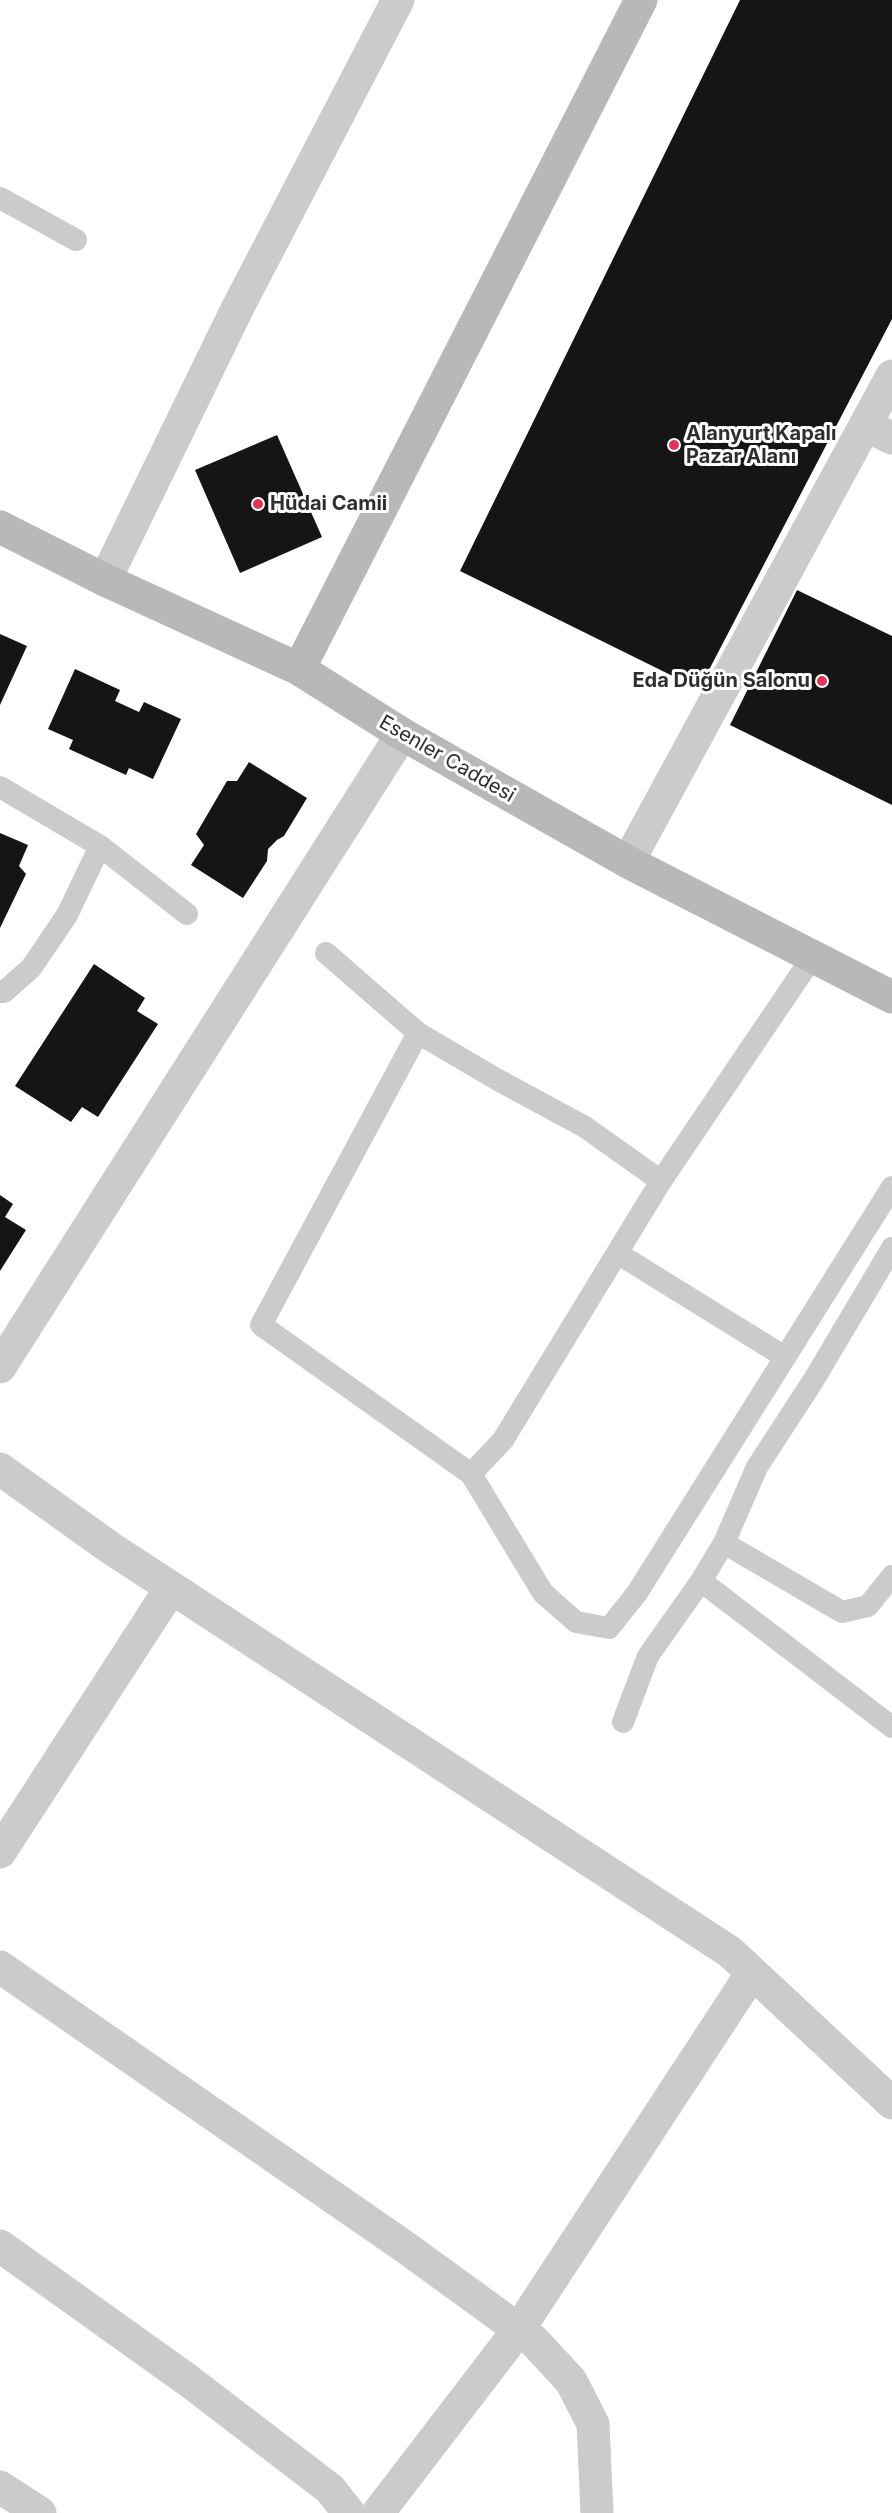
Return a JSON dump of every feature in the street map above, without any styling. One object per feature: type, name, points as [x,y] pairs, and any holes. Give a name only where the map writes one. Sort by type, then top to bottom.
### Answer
[{"type":"street","points":[[105,580],[237,309],[398,0]]},
{"type":"street","points":[[298,669],[641,0]]},
{"type":"street","points":[[628,862],[879,432],[892,376]]},
{"type":"street","name":"Esenler Caddesi","points":[[0,527],[105,580],[298,669],[402,734],[628,862],[892,997]]},
{"type":"street","points":[[0,1367],[402,734]]},
{"type":"street","points":[[0,1469],[112,1549],[730,1952],[892,2103]]},
{"type":"street","points":[[0,1852],[171,1588]]},
{"type":"street","points":[[0,1966],[395,2240],[533,2340],[572,2381],[593,2424],[597,2513]]},
{"type":"street","points":[[378,2513],[519,2329],[752,1973]]},
{"type":"street","points":[[0,2246],[189,2381],[302,2467],[330,2489],[349,2513]]},
{"type":"street","points":[[0,2487],[40,2513]]},
{"type":"lane","points":[[0,198],[76,240]]},
{"type":"lane","points":[[0,787],[100,846],[187,914]]},
{"type":"lane","points":[[1,994],[31,969],[67,915],[100,846]]},
{"type":"lane","points":[[326,953],[418,1033],[585,1127],[661,1181]]},
{"type":"lane","points":[[471,1474],[503,1440],[661,1181],[813,956]]},
{"type":"lane","points":[[418,1033],[261,1325],[471,1474],[543,1593],[576,1622],[609,1628],[637,1593],[892,1187]]},
{"type":"lane","points":[[623,1722],[648,1656],[701,1581],[724,1543],[757,1467],[813,1381],[892,1248]]},
{"type":"lane","points":[[617,1253],[785,1357]]},
{"type":"lane","points":[[724,1543],[842,1612],[868,1606],[892,1576]]},
{"type":"lane","points":[[701,1581],[892,1727]]},
{"type":"building","name":"Alanyurt Kapalı Pazar Alanı","points":[[740,0],[892,0],[892,319],[699,689],[460,571]]},
{"type":"building","name":"Hüdai Camii","points":[[277,435],[322,537],[240,573],[195,470]]},
{"type":"building","name":"Eda Düğün Salonu","points":[[797,590],[892,636],[892,805],[730,725]]},
{"type":"building","points":[[0,634],[27,646],[0,705]]},
{"type":"building","points":[[75,669],[120,690],[115,701],[139,712],[144,702],[181,719],[153,779],[129,768],[126,775],[69,749],[73,740],[48,729]]},
{"type":"building","points":[[249,762],[307,798],[284,836],[268,849],[267,861],[243,898],[191,865],[204,845],[196,834],[227,781],[237,781]]},
{"type":"building","points":[[0,833],[28,845],[19,866],[26,874],[0,928]]},
{"type":"building","points":[[94,964],[145,998],[137,1011],[158,1024],[98,1117],[82,1107],[71,1122],[15,1086]]},
{"type":"building","points":[[0,1195],[13,1204],[5,1217],[26,1230],[0,1271]]},
{"type":"place","name":"Alanyurt Kapalı Pazar Alanı","points":[[674,445]]},
{"type":"place","name":"Hüdai Camii","points":[[258,504]]},
{"type":"place","name":"Eda Düğün Salonu","points":[[822,681]]}]
